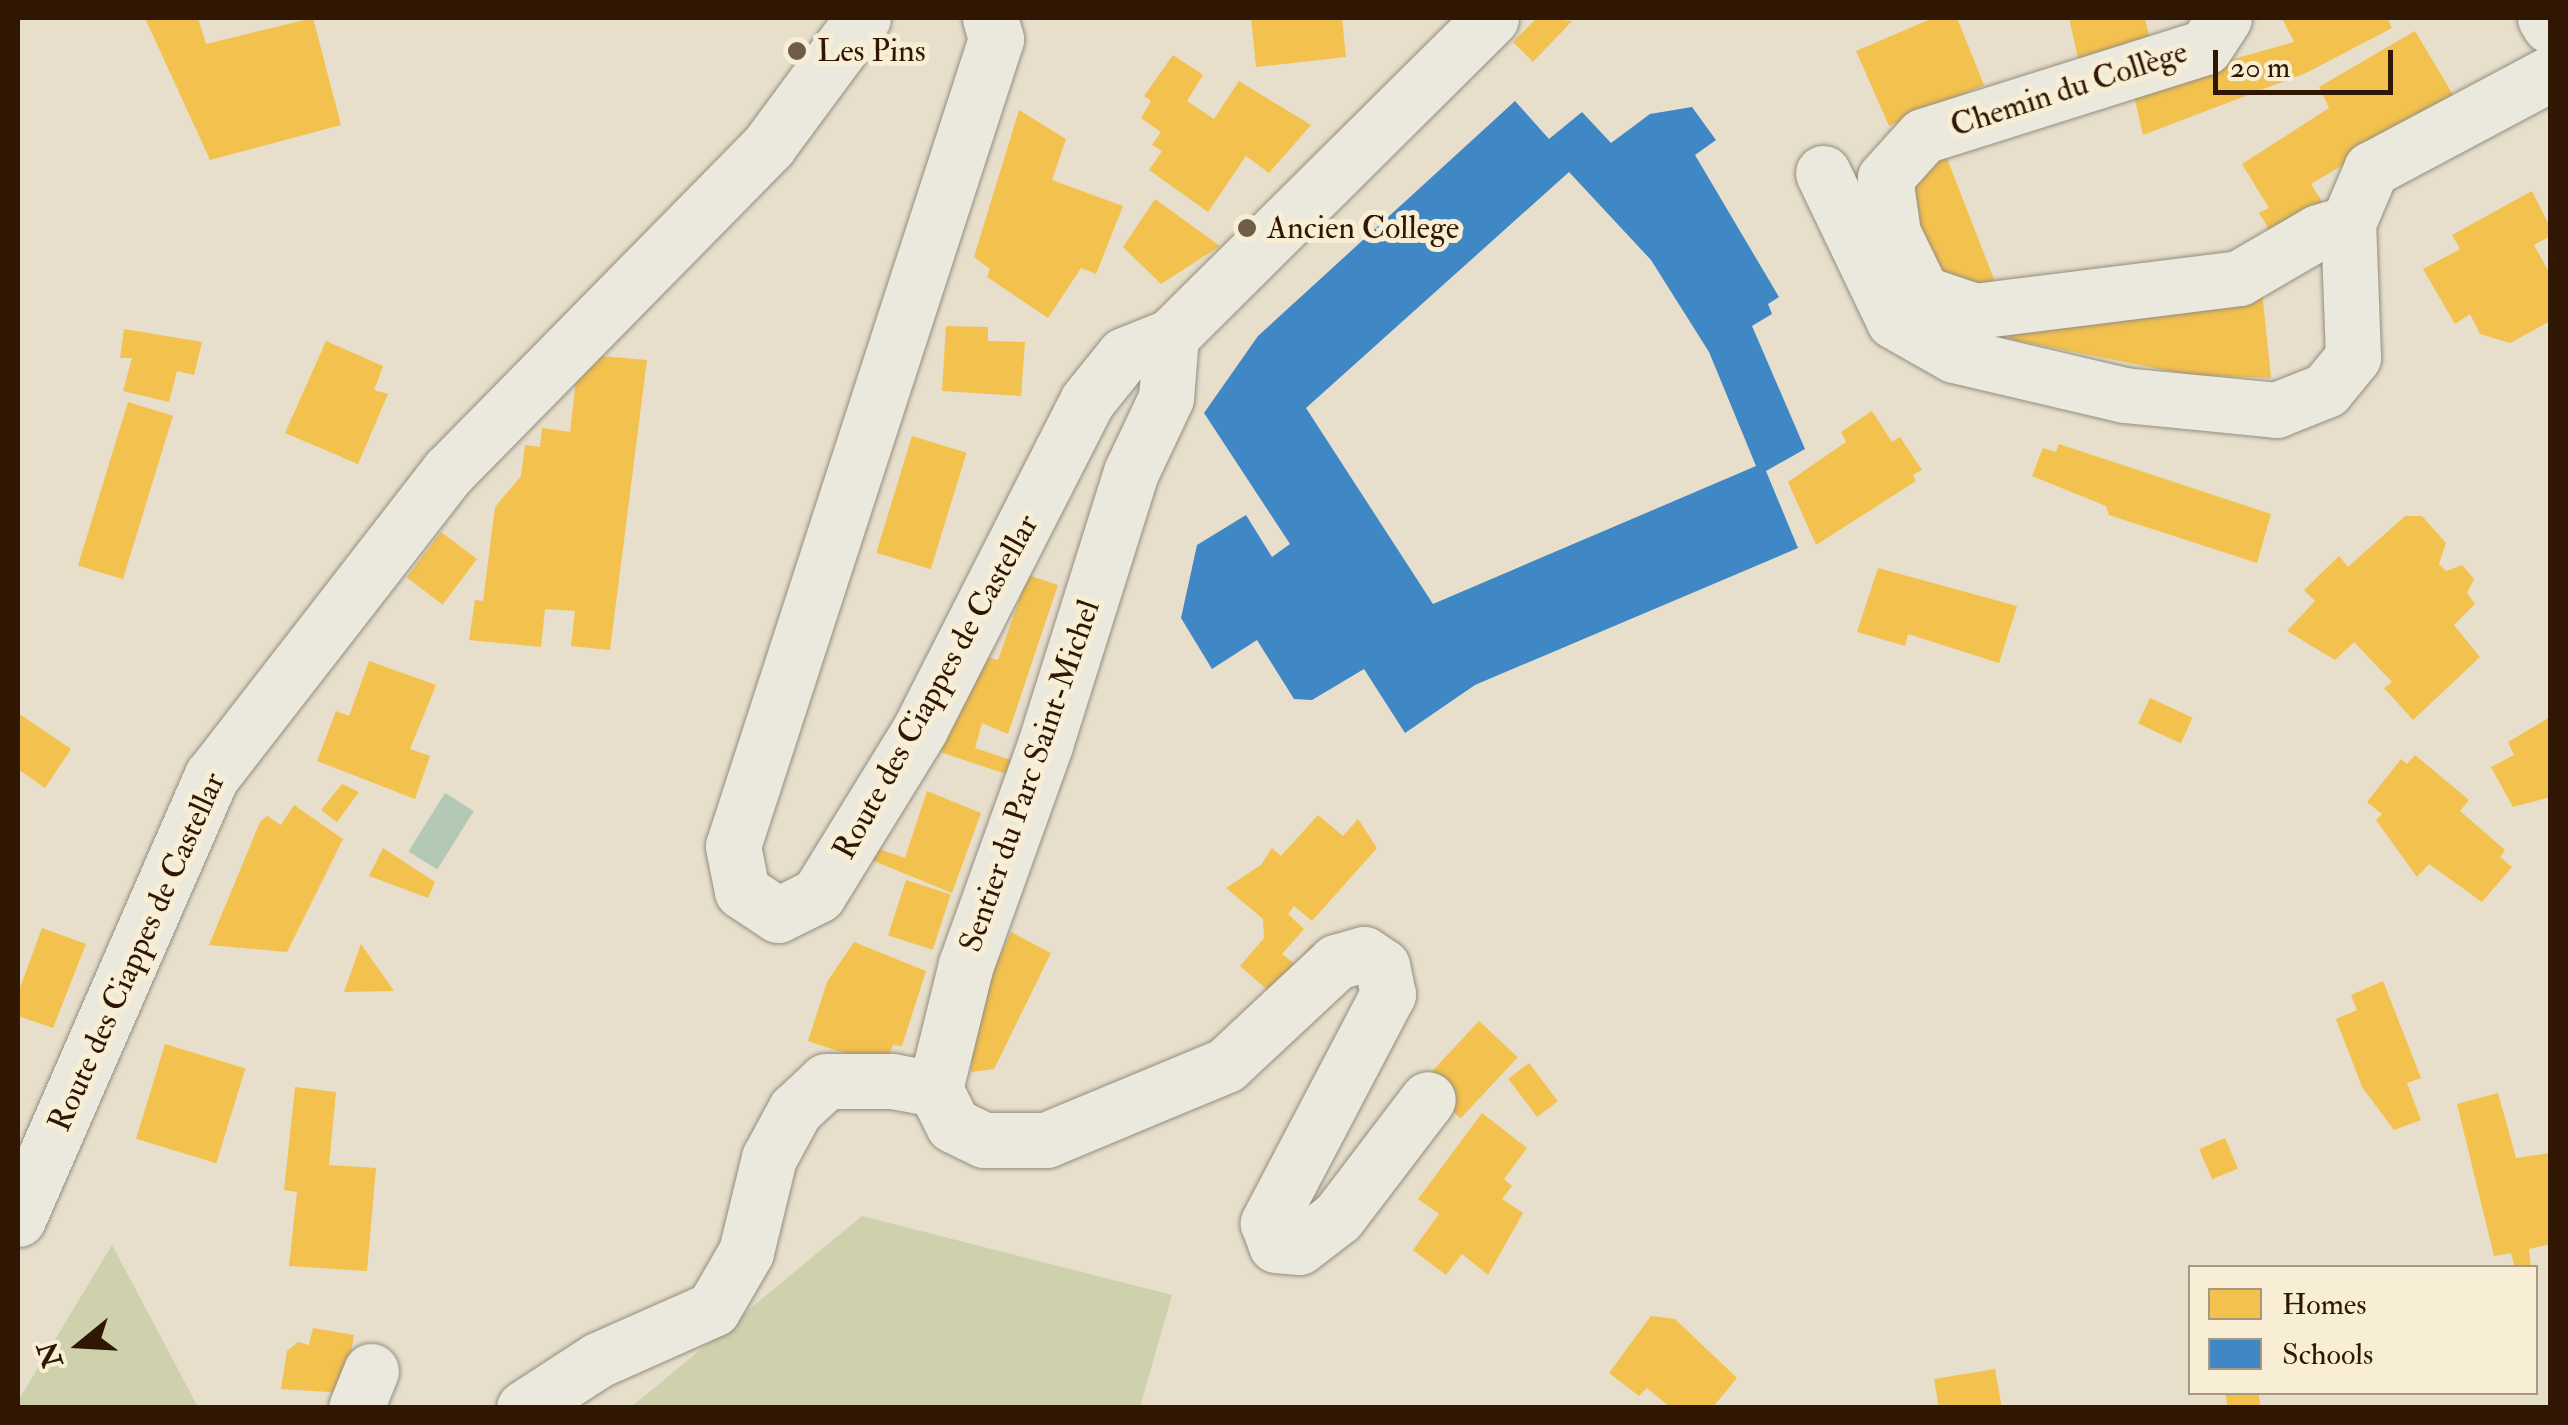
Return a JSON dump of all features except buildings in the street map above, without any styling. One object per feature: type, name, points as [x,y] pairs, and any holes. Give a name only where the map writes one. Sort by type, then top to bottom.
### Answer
[{"type":"street","name":"Route des Ciappes de Castellar","points":[[18,1219],[212,776],[449,471],[769,145],[863,18]]},
{"type":"street","name":"Route des Ciappes de Castellar","points":[[990,18],[996,39],[734,846],[742,891],[778,915],[818,895],[920,729],[1087,401],[1124,356],[1171,336],[1491,18]]},
{"type":"street","name":"Chemin du Collège","points":[[2224,18],[2204,47],[1922,136],[1886,178],[1893,233],[1922,293],[1975,311],[2240,278],[2318,232],[2348,223]]},
{"type":"street","points":[[2545,18],[2550,26]]},
{"type":"street","points":[[1822,173],[1894,321],[1954,355],[2124,395],[2276,410],[2326,390],[2353,357],[2348,223],[2371,169],[2550,74]]},
{"type":"street","name":"Sentier du Parc Saint-Michel","points":[[935,1089],[966,964],[1045,746],[1130,472],[1166,398],[1171,336]]},
{"type":"street","points":[[524,1408],[598,1360],[712,1309],[746,1252],[769,1158],[795,1110],[826,1081],[892,1081],[935,1089],[953,1125],[984,1140],[1046,1140],[1226,1064],[1336,962],[1364,954],[1382,966],[1388,994],[1268,1223],[1276,1245],[1299,1247],[1338,1218],[1428,1099]]},
{"type":"shaded area","points":[[445,793],[474,811],[437,870],[408,852]]},
{"type":"shaded area","points":[[862,1216],[1172,1295],[1140,1407],[630,1408]]},
{"type":"shaded area","points":[[112,1245],[198,1407],[18,1407],[18,1401]]},
{"type":"place","name":"Les Pins","points":[[797,51]]},
{"type":"place","name":"Ancien College","points":[[1247,228]]}]
